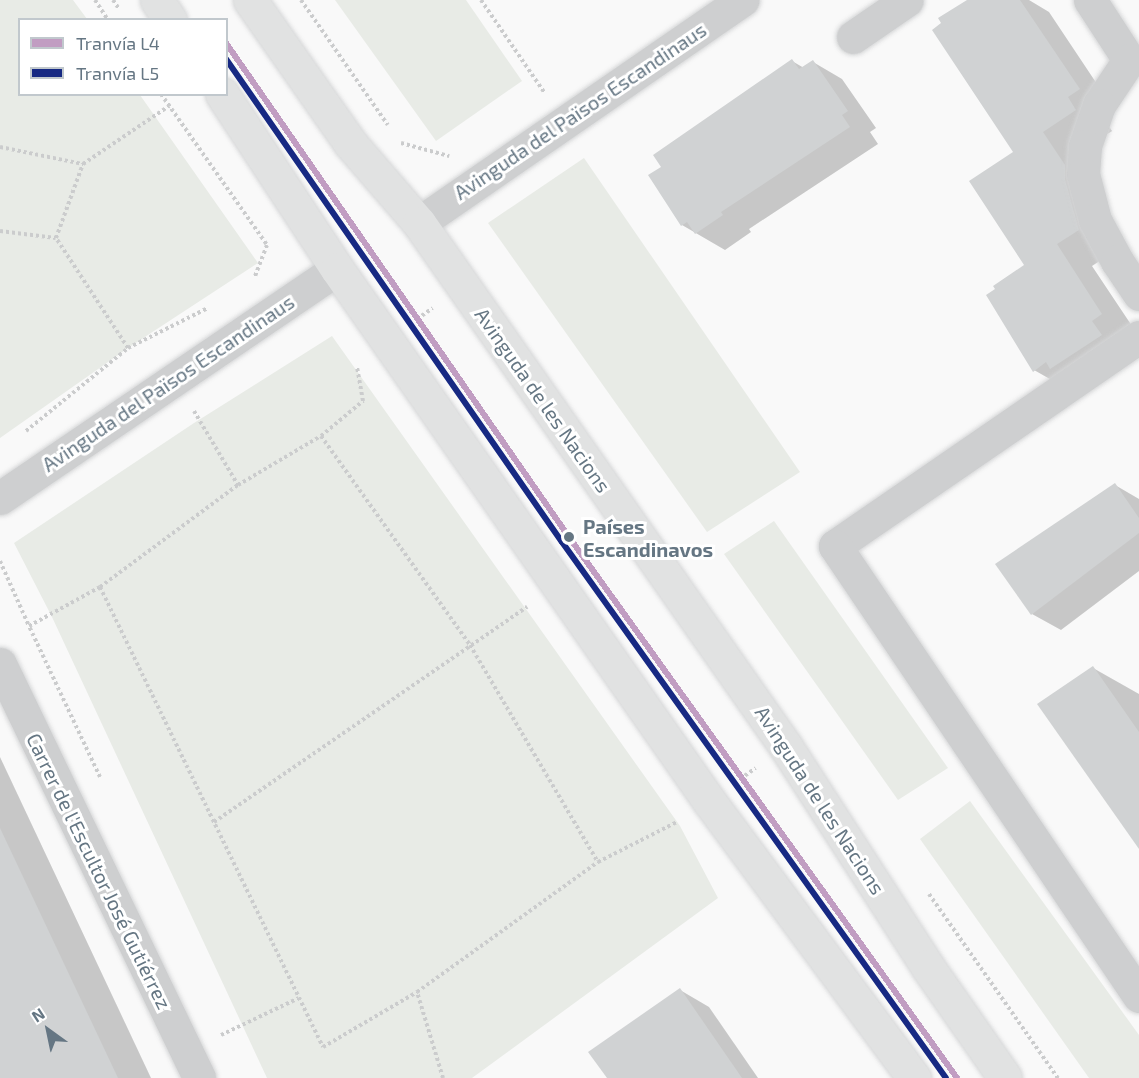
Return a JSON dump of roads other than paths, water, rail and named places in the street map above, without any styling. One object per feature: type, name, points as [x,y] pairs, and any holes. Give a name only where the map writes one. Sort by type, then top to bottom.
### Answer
[{"type":"main road","points":[[157,0],[169,18]]},
{"type":"main road","name":"Avinguda de les Nacions","points":[[250,0],[350,142],[419,223],[786,747],[927,966],[1005,1078]]},
{"type":"main road","points":[[223,96],[337,269],[709,801],[914,1078]]},
{"type":"street","name":"Avinguda del Països Escandinaus","points":[[419,223],[742,0]]},
{"type":"street","points":[[852,37],[907,0]]},
{"type":"street","points":[[1090,0],[1130,60],[1099,105],[1085,146],[1083,174],[1095,220],[1117,261],[1139,294]]},
{"type":"street","name":"Avinguda del Països Escandinaus","points":[[0,498],[337,269]]},
{"type":"street","points":[[1139,337],[835,546],[1139,996]]},
{"type":"street","name":"Carrer de l'Escultor José Gutiérrez","points":[[0,664],[199,1078]]},
{"type":"tram line","name":"L4","points":[[228,46],[569,537],[957,1078]]},
{"type":"tram line","name":"L5","points":[[228,62],[562,542],[946,1078]]},
{"type":"place","name":"Países Escandinavos","points":[[569,537]]}]
